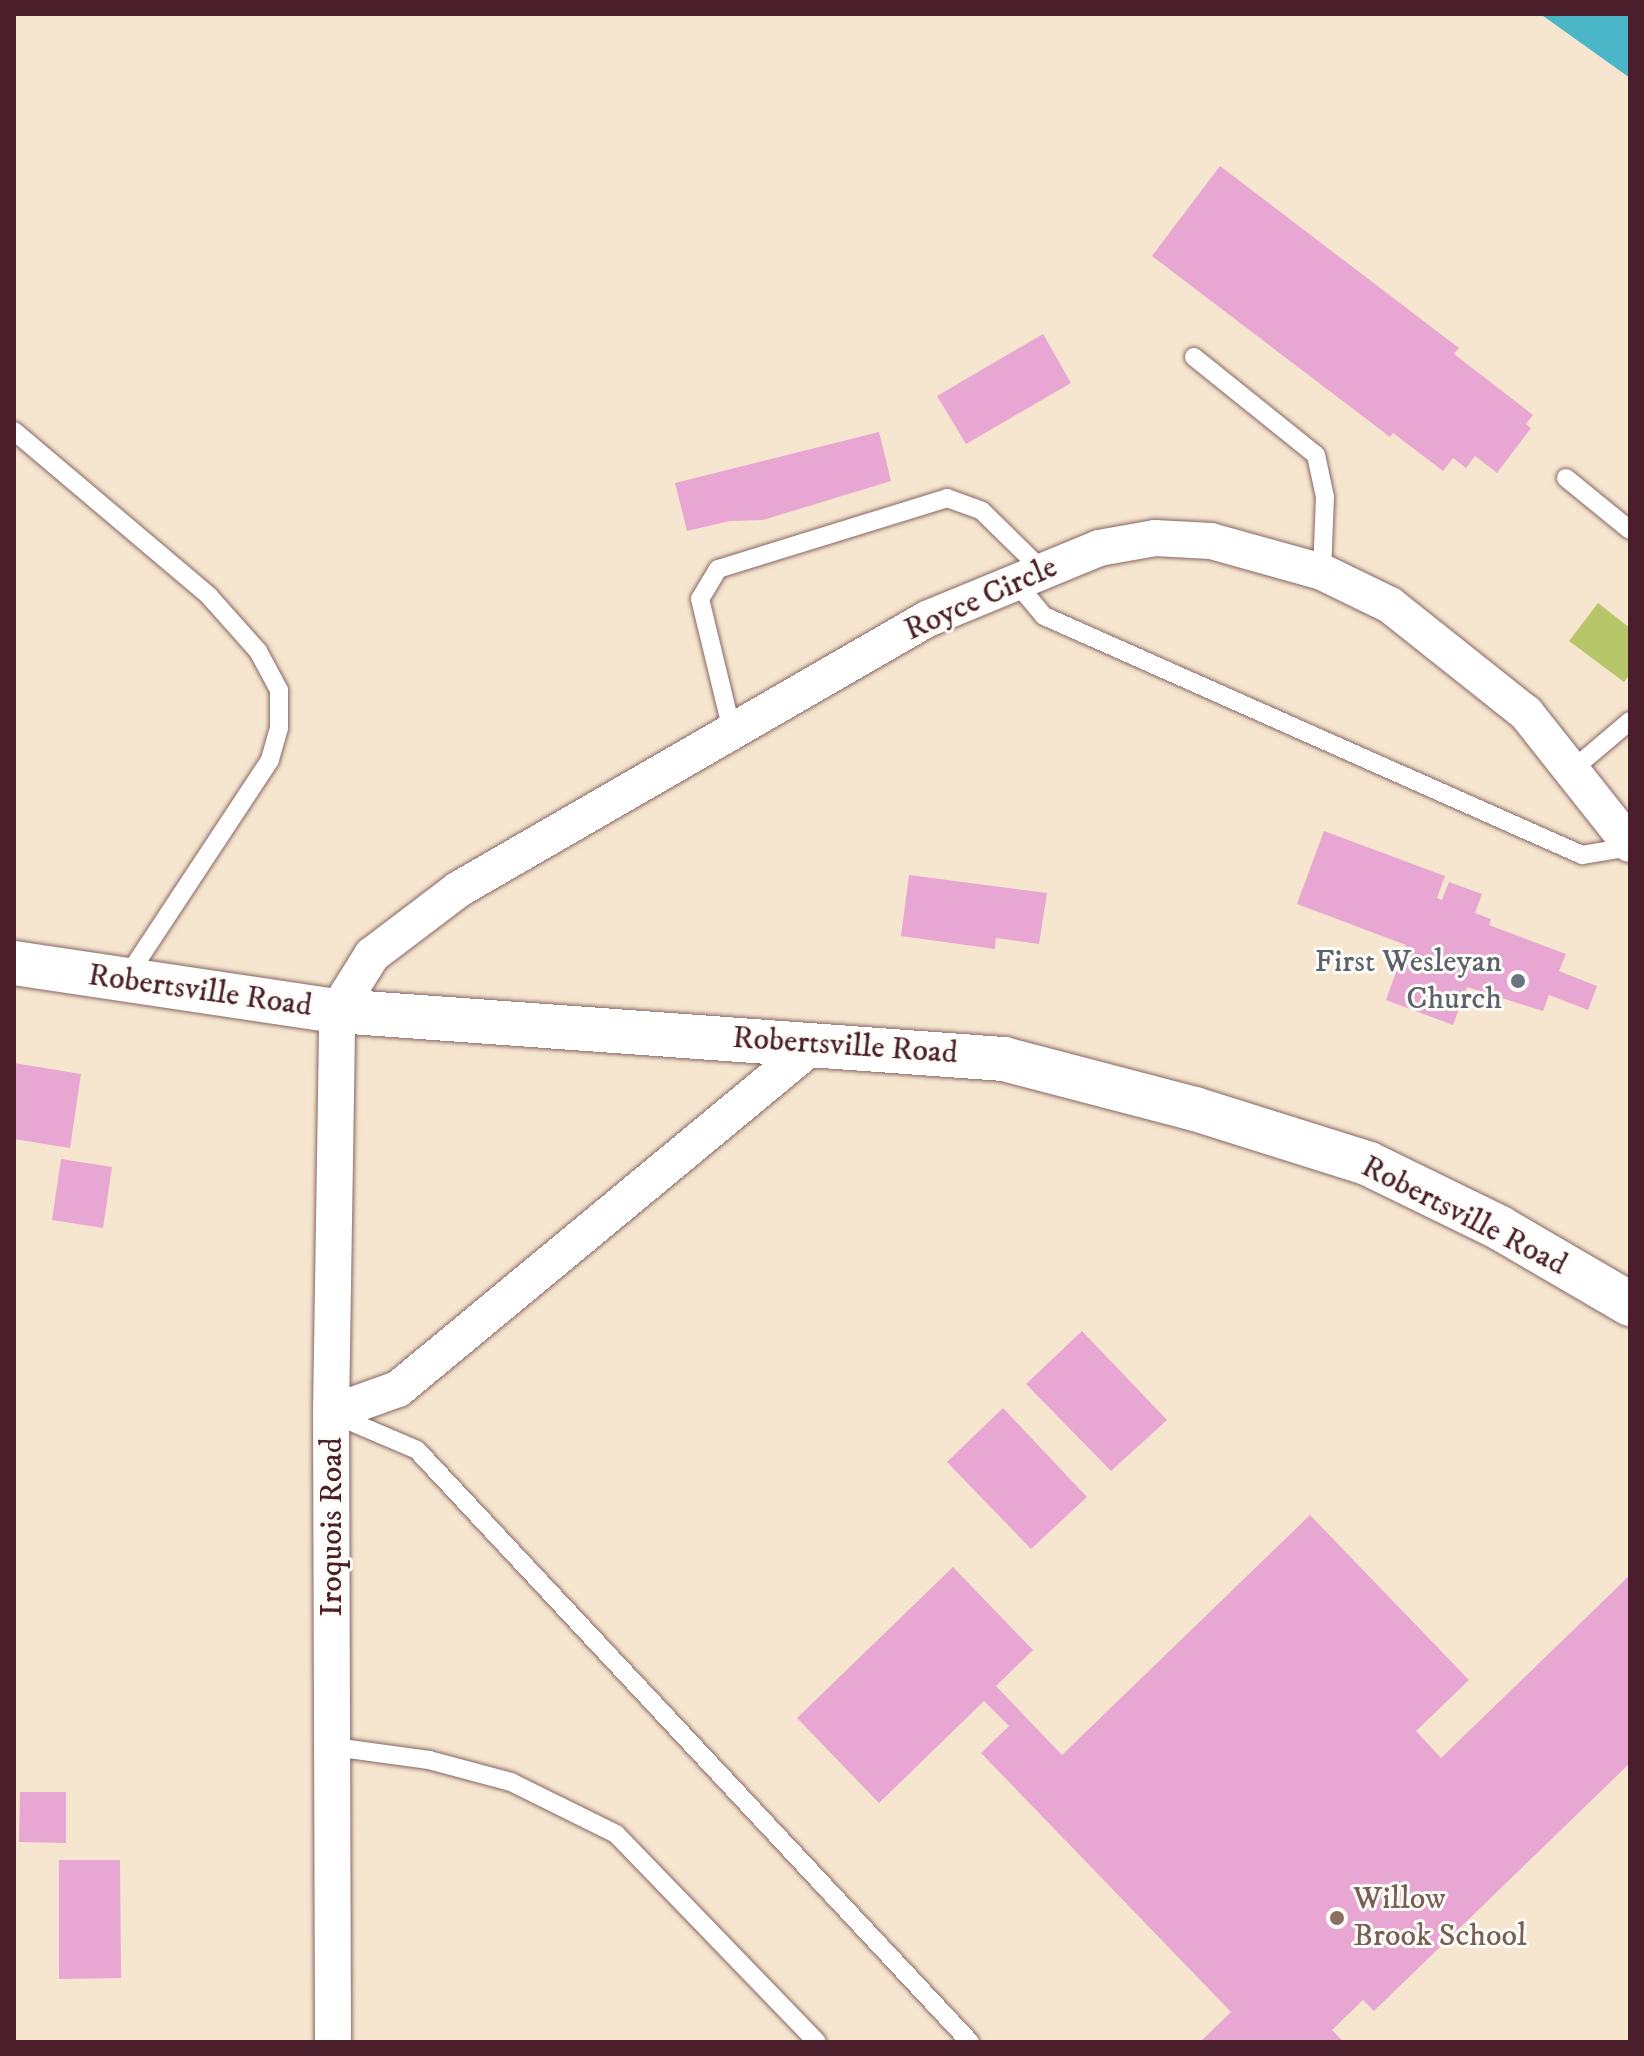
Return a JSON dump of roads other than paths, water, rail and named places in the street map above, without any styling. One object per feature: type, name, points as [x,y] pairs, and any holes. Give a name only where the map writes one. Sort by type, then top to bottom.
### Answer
[{"type":"street","name":"Royce Circle","points":[[337,1011],[372,955],[459,889],[732,731],[927,619],[1027,574],[1099,548],[1155,538],[1211,541],[1322,572],[1390,605],[1448,647],[1526,713],[1630,846]]},
{"type":"street","name":"Robertsville Road","points":[[14,963],[337,1011],[816,1043],[1004,1059],[1195,1109],[1369,1164],[1500,1228],[1630,1304]]},
{"type":"street","name":"Iroquois Road","points":[[333,2042],[331,1413],[337,1011]]},
{"type":"street","points":[[331,1413],[398,1389],[816,1043]]},
{"type":"lane","points":[[1194,357],[1316,455],[1325,497],[1322,572]]},
{"type":"lane","points":[[14,431],[209,596],[258,651],[279,690],[279,728],[270,760],[126,980]]},
{"type":"lane","points":[[1566,478],[1630,530]]},
{"type":"lane","points":[[732,731],[700,599],[718,569],[947,498],[982,511],[1027,574],[1044,616],[1582,855],[1630,846]]},
{"type":"lane","points":[[1572,770],[1630,721]]},
{"type":"lane","points":[[331,1413],[417,1450],[970,2042]]},
{"type":"lane","points":[[334,1747],[429,1760],[511,1782],[616,1834],[817,2042]]},
{"type":"water","points":[[1540,14],[1630,14],[1630,78],[1546,18]]},
{"type":"place","name":"First Wesleyan Church","points":[[1518,981]]},
{"type":"place","name":"Willow Brook School","points":[[1337,1918]]}]
